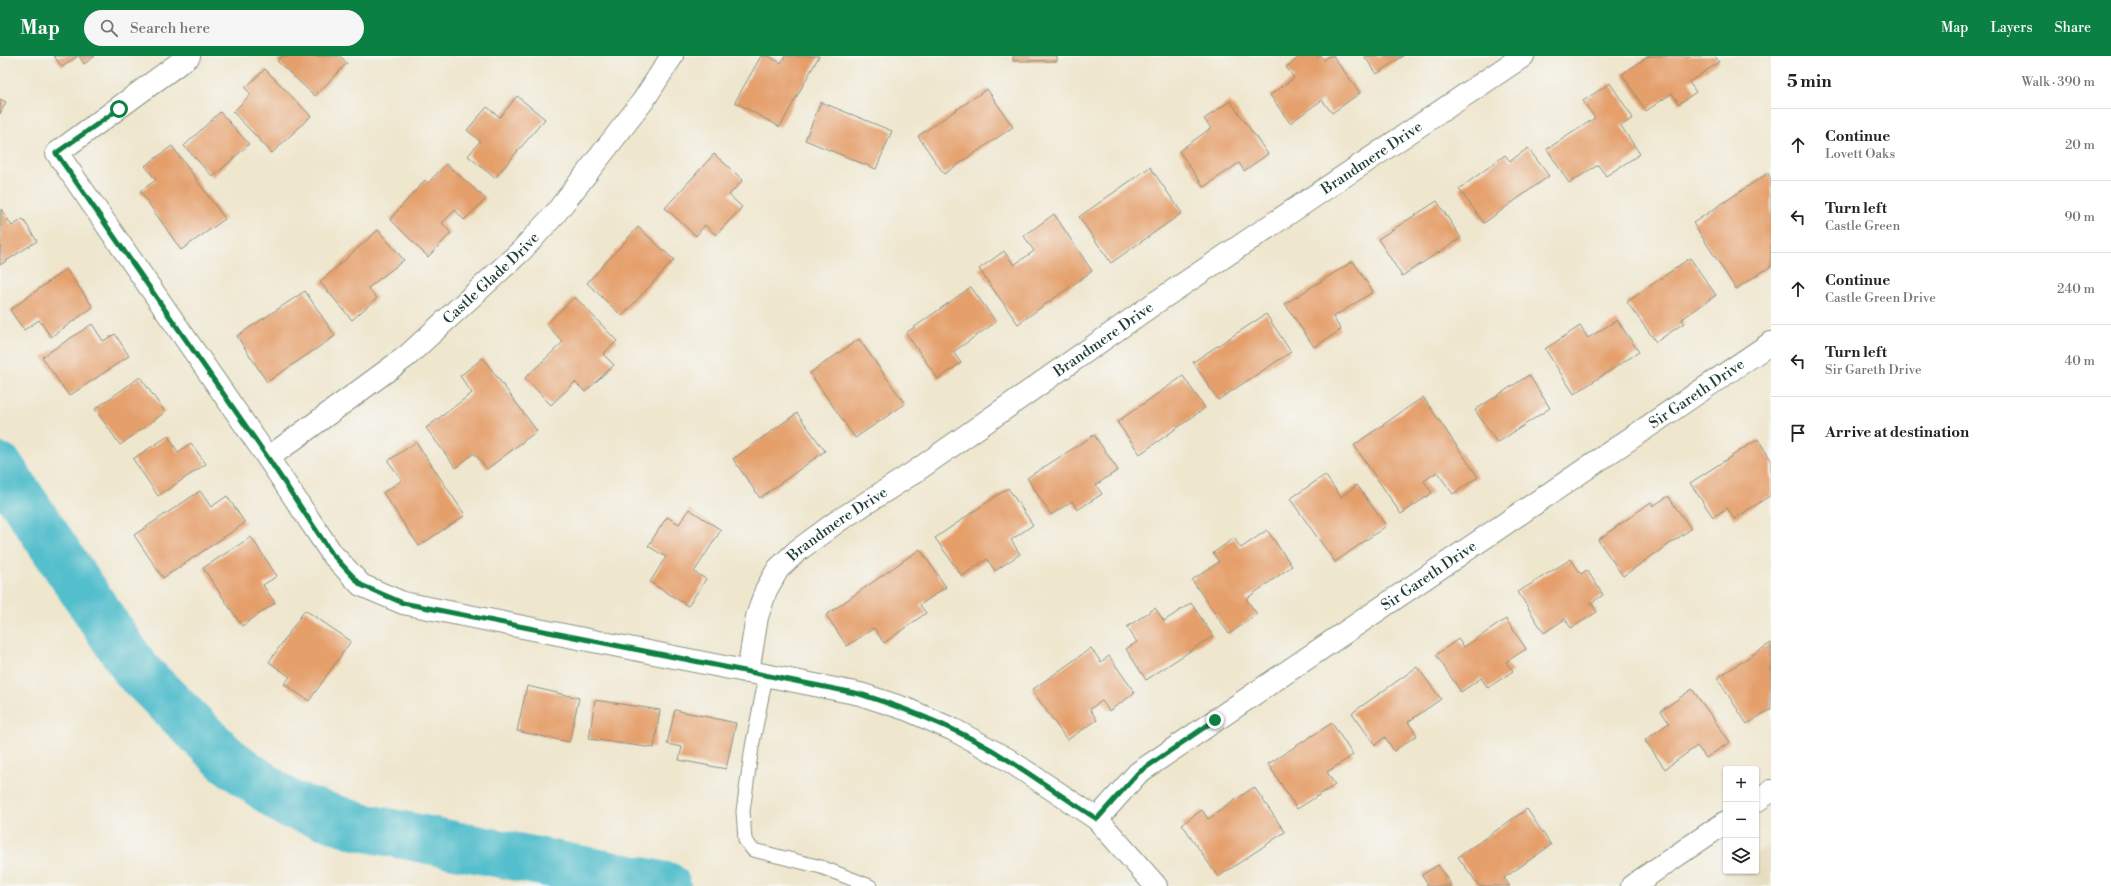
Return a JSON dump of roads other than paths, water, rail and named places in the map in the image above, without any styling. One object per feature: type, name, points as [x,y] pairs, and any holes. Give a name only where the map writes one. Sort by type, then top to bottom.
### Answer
[{"type":"street","points":[[189,56],[56,153],[268,458],[332,554],[361,585],[403,603],[860,694],[906,709],[954,730],[1007,759],[1097,819],[1156,886]]},
{"type":"street","name":"Castle Glade Drive","points":[[268,458],[406,356],[521,251],[555,214],[643,101],[672,56]]},
{"type":"street","name":"Brandmere Drive","points":[[757,674],[758,617],[766,590],[778,569],[797,551],[838,521],[913,473],[1155,304],[1523,56]]},
{"type":"street","name":"Sir Gareth Drive","points":[[1097,819],[1138,773],[1771,343]]},
{"type":"street","points":[[1759,799],[1771,791]]},
{"type":"street","points":[[1632,886],[1723,824]]},
{"type":"lane","points":[[757,674],[752,747],[744,804],[745,840],[753,850],[821,867],[870,886]]},
{"type":"waterway","points":[[0,467],[137,671],[226,759],[288,804],[361,827],[667,886]]}]
